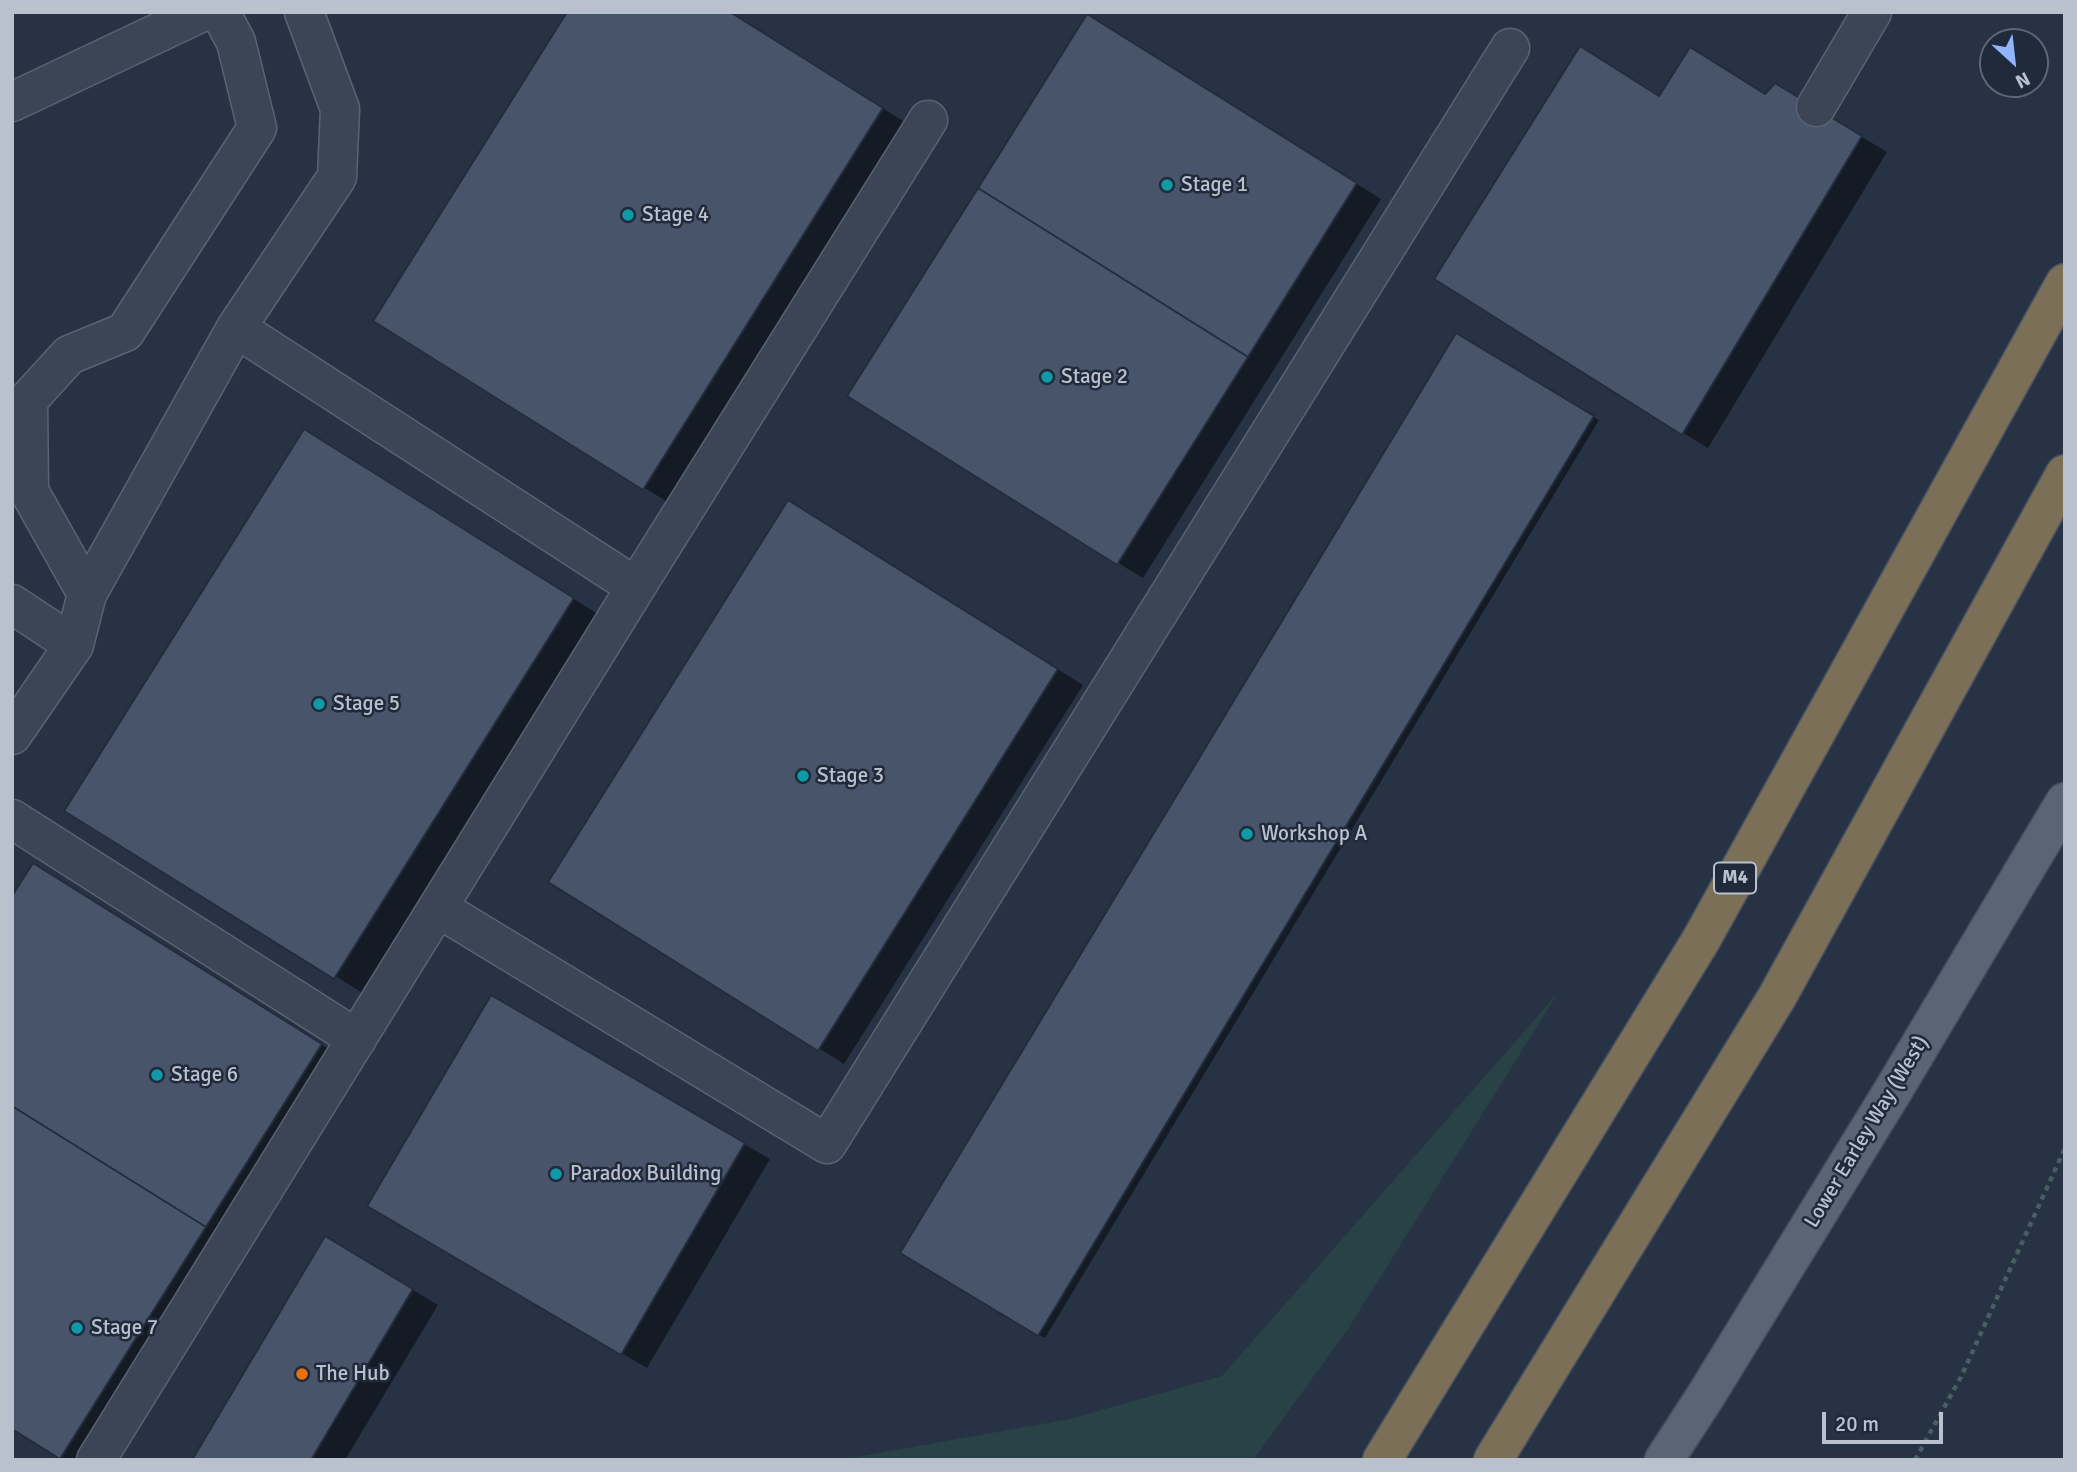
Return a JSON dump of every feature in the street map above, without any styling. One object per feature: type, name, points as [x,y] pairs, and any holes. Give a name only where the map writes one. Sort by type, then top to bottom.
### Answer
[{"type":"highway","name":"M4","points":[[1382,1460],[1701,940],[2065,283]]},
{"type":"highway","points":[[1493,1460],[1777,997],[2065,474]]},
{"type":"main road","name":"Lower Earley Way (West)","points":[[1664,1460],[1894,1089],[2065,802]]},
{"type":"street","points":[[12,102],[202,12]]},
{"type":"street","points":[[87,594],[29,491],[20,396],[69,355],[125,332],[257,128],[236,42],[220,12]]},
{"type":"street","points":[[12,735],[74,645],[87,594],[236,328],[337,177],[341,109],[304,12]]},
{"type":"street","points":[[1816,107],[1872,12]]},
{"type":"street","points":[[438,908],[827,1144],[1510,48]]},
{"type":"street","points":[[96,1460],[928,120]]},
{"type":"street","points":[[236,328],[636,587]]},
{"type":"street","points":[[12,604],[74,645]]},
{"type":"street","points":[[12,819],[357,1039]]},
{"type":"path","points":[[1915,1460],[1961,1377],[2065,1148]]},
{"type":"green space","points":[[1558,993],[1348,1329],[1253,1460],[840,1460],[1070,1419],[1222,1376]]},
{"type":"building","name":"Stage 4","points":[[567,12],[730,12],[883,108],[643,490],[373,321]]},
{"type":"building","name":"Stage 1","points":[[1087,14],[1357,183],[1248,357],[978,188]]},
{"type":"building","points":[[1580,46],[1659,96],[1690,47],[1765,94],[1775,83],[1862,136],[1682,435],[1434,279]]},
{"type":"building","name":"Stage 2","points":[[978,188],[1248,357],[1117,565],[847,396]]},
{"type":"building","name":"Workshop A","points":[[1456,333],[1594,416],[1038,1336],[900,1253]]},
{"type":"building","name":"Stage 5","points":[[304,429],[574,598],[334,979],[64,811]]},
{"type":"building","name":"Stage 3","points":[[788,500],[1058,669],[818,1051],[548,882]]},
{"type":"building","name":"Stage 6","points":[[33,863],[322,1044],[206,1227],[12,1106],[12,896]]},
{"type":"building","name":"Paradox Building","points":[[491,995],[745,1143],[621,1355],[367,1206]]},
{"type":"building","name":"Stage 7","points":[[12,1106],[206,1227],[60,1459],[12,1429]]},
{"type":"building","name":"The Hub","points":[[325,1236],[413,1289],[311,1460],[192,1460]]},
{"type":"place","name":"Stage 1","points":[[1167,185]]},
{"type":"place","name":"Stage 4","points":[[628,215]]},
{"type":"place","name":"Stage 2","points":[[1047,377]]},
{"type":"place","name":"Stage 5","points":[[319,704]]},
{"type":"place","name":"Stage 3","points":[[803,776]]},
{"type":"place","name":"Workshop A","points":[[1247,834]]},
{"type":"place","name":"Stage 6","points":[[157,1075]]},
{"type":"place","name":"Paradox Building","points":[[556,1174]]},
{"type":"place","name":"Stage 7","points":[[77,1328]]},
{"type":"place","name":"The Hub","points":[[302,1374]]}]
